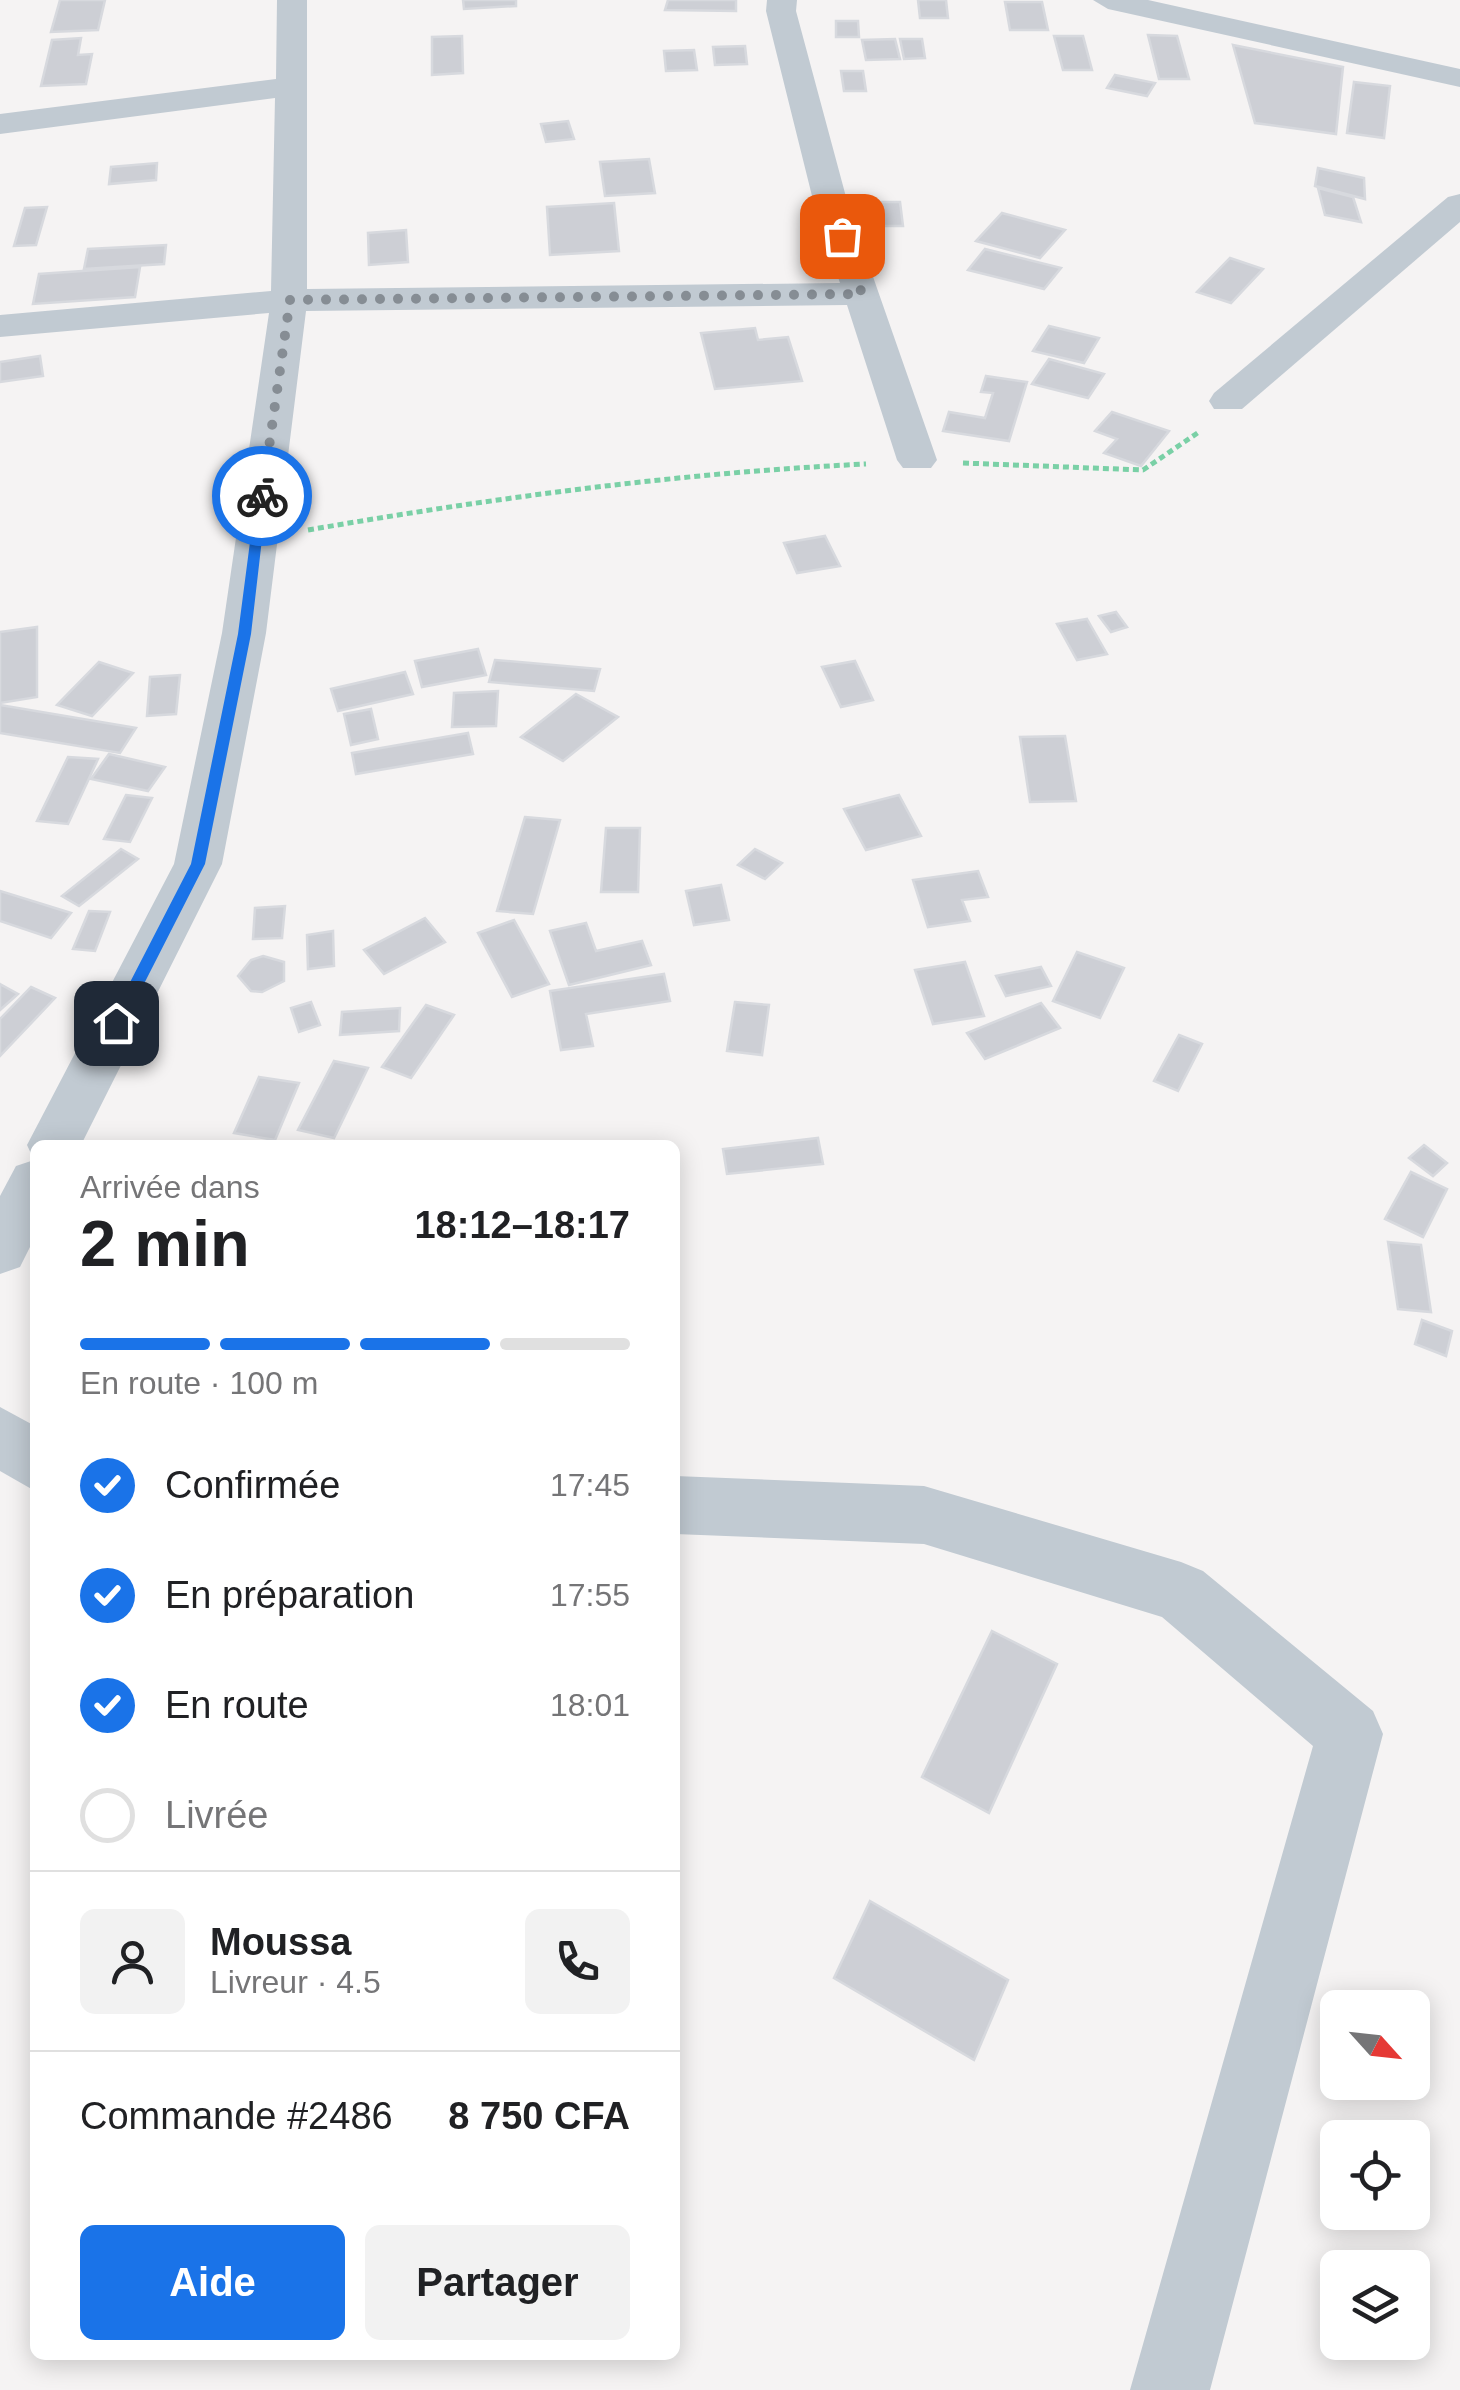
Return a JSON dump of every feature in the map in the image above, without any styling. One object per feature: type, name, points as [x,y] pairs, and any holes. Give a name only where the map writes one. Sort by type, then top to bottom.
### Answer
[{"type":"street","points":[[57,1140],[198,864],[244,634],[290,300],[292,0]]},
{"type":"street","points":[[782,0],[781,11],[832,208],[917,460]]},
{"type":"street","points":[[1108,0],[1460,78]]},
{"type":"street","points":[[0,124],[290,87]]},
{"type":"street","points":[[1228,401],[1460,204]]},
{"type":"street","points":[[0,326],[290,300],[862,294]]},
{"type":"street","points":[[0,1250],[30,1192]]},
{"type":"street","points":[[0,1434],[30,1459]]},
{"type":"street","points":[[680,1504],[924,1515],[1181,1592],[1350,1734],[1170,2390]]},
{"type":"path","points":[[257,527],[323,531],[500,497],[742,470],[917,460],[1056,470],[1143,470],[1209,425],[1228,401]]},
{"type":"building","points":[[60,0],[105,0],[98,30],[51,32]]},
{"type":"building","points":[[463,0],[516,0],[516,6],[464,9]]},
{"type":"building","points":[[668,0],[736,0],[736,11],[665,10]]},
{"type":"building","points":[[918,0],[946,0],[948,18],[920,18]]},
{"type":"building","points":[[1005,2],[1042,2],[1048,30],[1010,30]]},
{"type":"building","points":[[836,21],[858,21],[859,37],[836,37]]},
{"type":"building","points":[[1148,35],[1177,36],[1189,79],[1159,79]]},
{"type":"building","points":[[462,36],[463,73],[432,75],[432,37]]},
{"type":"building","points":[[1054,36],[1083,36],[1092,70],[1063,70]]},
{"type":"building","points":[[81,38],[78,55],[92,54],[86,84],[41,86],[52,40]]},
{"type":"building","points":[[895,39],[900,59],[866,60],[862,40]]},
{"type":"building","points":[[900,39],[922,39],[925,58],[904,59]]},
{"type":"building","points":[[1233,45],[1343,67],[1336,134],[1255,123]]},
{"type":"building","points":[[745,46],[747,64],[715,65],[713,47]]},
{"type":"building","points":[[694,50],[697,70],[666,71],[664,51]]},
{"type":"building","points":[[841,71],[863,71],[866,91],[844,91]]},
{"type":"building","points":[[1115,75],[1155,83],[1147,96],[1107,88]]},
{"type":"building","points":[[1354,82],[1390,86],[1384,138],[1347,133]]},
{"type":"building","points":[[568,121],[574,139],[546,142],[541,124]]},
{"type":"building","points":[[649,159],[655,193],[605,196],[600,162]]},
{"type":"building","points":[[157,163],[156,180],[109,184],[111,167]]},
{"type":"building","points":[[1318,168],[1364,178],[1365,199],[1315,186]]},
{"type":"building","points":[[1318,188],[1353,197],[1361,222],[1325,215]]},
{"type":"building","points":[[876,202],[900,202],[903,226],[878,226]]},
{"type":"building","points":[[614,203],[619,251],[550,255],[547,207]]},
{"type":"building","points":[[47,207],[36,245],[14,246],[25,208]]},
{"type":"building","points":[[1002,213],[1065,230],[1040,258],[976,241]]},
{"type":"building","points":[[406,230],[408,262],[369,265],[368,233]]},
{"type":"building","points":[[166,245],[164,264],[84,269],[88,249]]},
{"type":"building","points":[[985,249],[1061,268],[1044,289],[968,270]]},
{"type":"building","points":[[1230,258],[1263,269],[1231,303],[1197,292]]},
{"type":"building","points":[[140,267],[135,297],[33,304],[39,274]]},
{"type":"building","points":[[1049,326],[1099,338],[1084,363],[1033,351]]},
{"type":"building","points":[[755,328],[758,340],[788,337],[802,381],[715,389],[701,333]]},
{"type":"building","points":[[40,356],[43,376],[0,382],[0,362]]},
{"type":"building","points":[[1049,359],[1104,374],[1088,398],[1032,384]]},
{"type":"building","points":[[986,376],[1027,382],[1009,441],[943,431],[949,412],[985,418],[993,393],[981,392]]},
{"type":"building","points":[[1112,412],[1169,431],[1141,466],[1104,453],[1117,439],[1095,431]]},
{"type":"building","points":[[825,536],[840,566],[797,573],[784,543]]},
{"type":"building","points":[[1116,612],[1127,627],[1111,632],[1099,616]]},
{"type":"building","points":[[1087,619],[1107,654],[1077,660],[1057,624]]},
{"type":"building","points":[[37,627],[37,697],[0,703],[0,632]]},
{"type":"building","points":[[478,649],[486,675],[422,687],[415,661]]},
{"type":"building","points":[[495,660],[600,669],[594,691],[489,682]]},
{"type":"building","points":[[855,661],[873,700],[841,707],[822,667]]},
{"type":"building","points":[[99,662],[133,673],[92,716],[57,705]]},
{"type":"building","points":[[405,672],[413,694],[338,711],[331,689]]},
{"type":"building","points":[[180,675],[176,714],[147,716],[150,677]]},
{"type":"building","points":[[498,691],[496,726],[452,727],[454,693]]},
{"type":"building","points":[[576,694],[618,717],[563,761],[521,737]]},
{"type":"building","points":[[0,705],[136,728],[120,753],[0,733]]},
{"type":"building","points":[[371,709],[378,739],[351,745],[344,714]]},
{"type":"building","points":[[468,733],[473,754],[356,774],[352,753]]},
{"type":"building","points":[[1065,736],[1076,801],[1030,802],[1020,737]]},
{"type":"building","points":[[109,754],[165,767],[148,791],[91,779]]},
{"type":"building","points":[[68,757],[98,759],[68,824],[37,821]]},
{"type":"building","points":[[126,795],[152,798],[130,842],[104,839]]},
{"type":"building","points":[[899,795],[921,836],[866,850],[844,809]]},
{"type":"building","points":[[525,817],[560,820],[533,914],[497,911]]},
{"type":"building","points":[[606,828],[640,828],[638,892],[601,892]]},
{"type":"building","points":[[121,849],[138,859],[79,906],[62,896]]},
{"type":"building","points":[[755,849],[782,863],[765,879],[738,865]]},
{"type":"building","points":[[978,871],[988,897],[962,900],[970,921],[928,927],[913,880]]},
{"type":"building","points":[[721,885],[729,920],[694,925],[686,891]]},
{"type":"building","points":[[0,891],[71,913],[51,938],[0,921]]},
{"type":"building","points":[[285,906],[282,938],[253,939],[255,908]]},
{"type":"building","points":[[89,911],[110,912],[95,951],[73,949]]},
{"type":"building","points":[[425,918],[445,942],[384,974],[364,950]]},
{"type":"building","points":[[514,920],[549,984],[512,997],[478,933]]},
{"type":"building","points":[[586,923],[596,951],[642,941],[651,965],[569,985],[550,931]]},
{"type":"building","points":[[333,931],[334,966],[308,969],[307,935]]},
{"type":"building","points":[[1077,952],[1124,968],[1100,1018],[1053,1001]]},
{"type":"building","points":[[263,956],[284,962],[284,981],[262,992],[251,991],[238,976],[251,960]]},
{"type":"building","points":[[965,962],[984,1016],[933,1024],[915,970]]},
{"type":"building","points":[[1041,967],[1051,986],[1006,996],[996,976]]},
{"type":"building","points":[[664,974],[670,1001],[586,1014],[593,1046],[561,1050],[550,991]]},
{"type":"building","points":[[0,984],[18,994],[0,1010]]},
{"type":"building","points":[[31,987],[55,998],[0,1056],[0,1019]]},
{"type":"building","points":[[311,1002],[320,1025],[299,1032],[291,1008]]},
{"type":"building","points":[[735,1002],[769,1005],[762,1055],[727,1051]]},
{"type":"building","points":[[1041,1003],[1060,1028],[985,1059],[967,1033]]},
{"type":"building","points":[[426,1005],[454,1015],[411,1078],[382,1067]]},
{"type":"building","points":[[400,1008],[399,1031],[340,1035],[342,1012]]},
{"type":"building","points":[[1179,1035],[1202,1044],[1178,1091],[1154,1081]]},
{"type":"building","points":[[334,1061],[368,1068],[334,1138],[298,1130]]},
{"type":"building","points":[[259,1077],[299,1083],[275,1140],[234,1133]]},
{"type":"building","points":[[818,1138],[823,1164],[727,1174],[723,1149]]},
{"type":"building","points":[[1424,1145],[1447,1163],[1433,1176],[1409,1158]]},
{"type":"building","points":[[1411,1172],[1447,1189],[1423,1237],[1385,1219]]},
{"type":"building","points":[[1388,1242],[1421,1245],[1431,1312],[1398,1309]]},
{"type":"building","points":[[1422,1320],[1452,1331],[1446,1356],[1415,1344]]},
{"type":"building","points":[[992,1631],[1057,1664],[989,1813],[922,1777]]},
{"type":"building","points":[[870,1901],[1008,1980],[974,2060],[834,1978]]},
{"type":"way so far","points":[[262,496],[290,300],[862,294],[842,236]]},
{"type":"route","points":[[116,1023],[198,864],[244,634],[262,496]]}]
